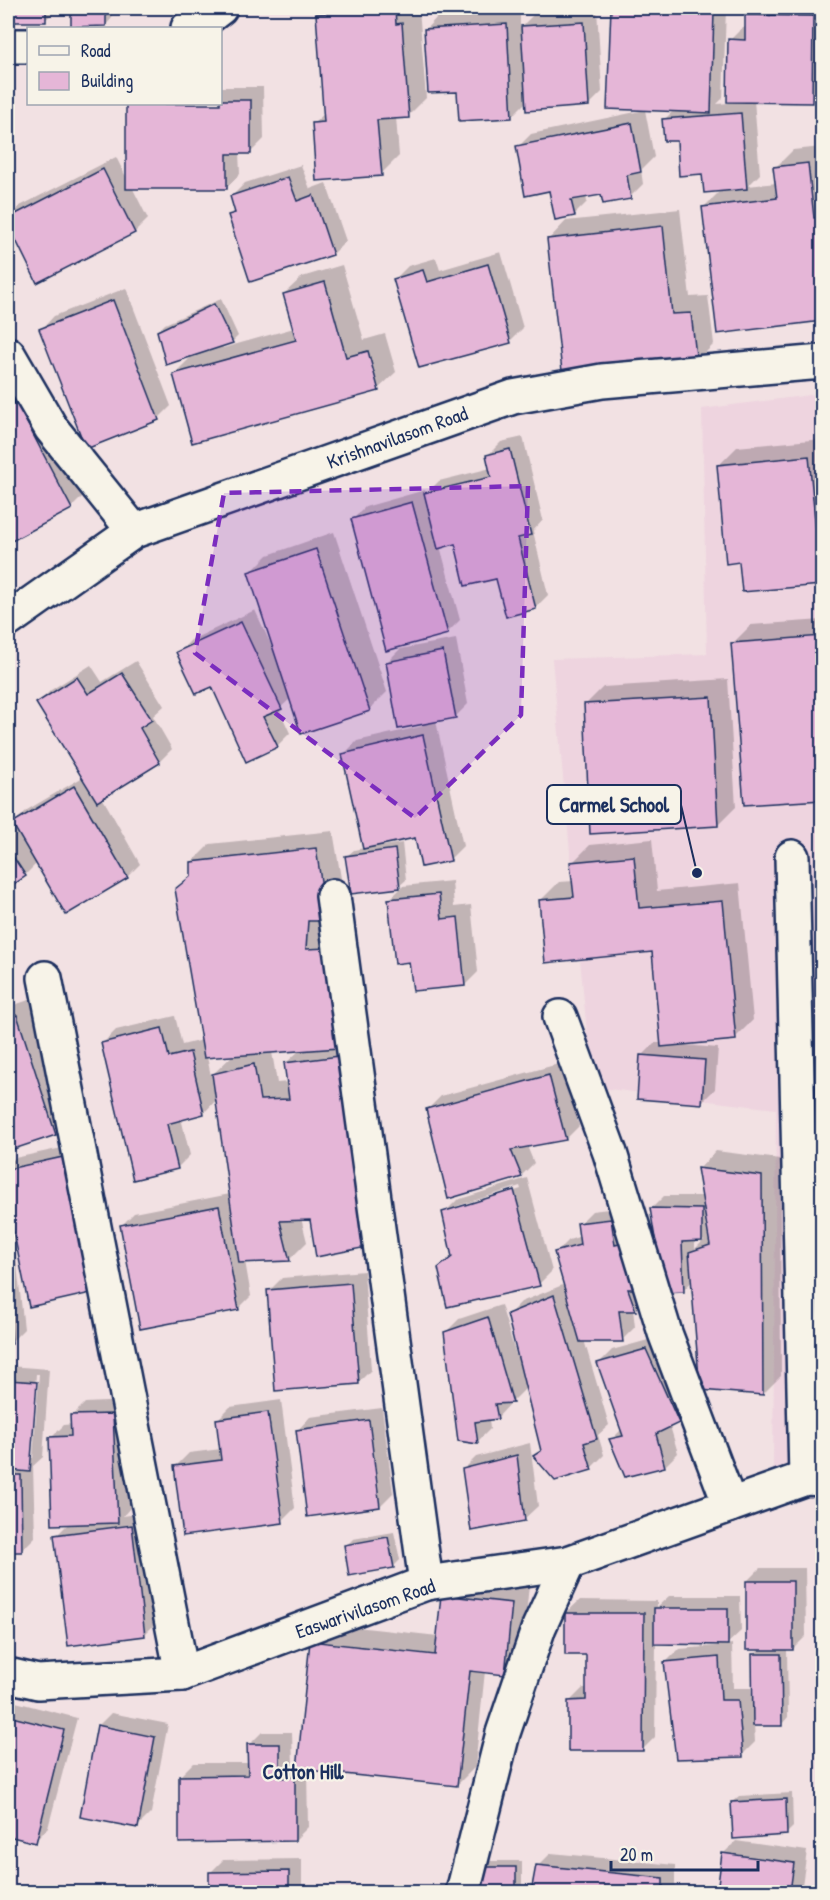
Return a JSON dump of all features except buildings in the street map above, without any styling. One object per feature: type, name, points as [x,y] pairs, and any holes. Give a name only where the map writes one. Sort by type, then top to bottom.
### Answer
[{"type":"street","points":[[190,27],[220,8]]},
{"type":"street","points":[[8,46],[27,46]]},
{"type":"street","points":[[8,354],[51,428],[134,531]]},
{"type":"street","name":"Krishnavilasom Road","points":[[8,620],[134,531],[513,397],[602,381],[822,362]]},
{"type":"street","points":[[792,857],[814,1479]]},
{"type":"street","points":[[333,896],[426,1583]]},
{"type":"street","points":[[45,978],[182,1674]]},
{"type":"street","points":[[560,1017],[610,1152],[665,1333],[730,1505]]},
{"type":"street","name":"Easwarivilasom Road","points":[[8,1675],[38,1682],[182,1674],[426,1583],[568,1563],[730,1505],[814,1479]]},
{"type":"street","points":[[463,1893],[503,1733],[539,1627],[568,1563]]},
{"type":"highlighted area","points":[[528,486],[521,715],[415,818],[195,653],[224,493]]},
{"type":"shaded area","points":[[818,394],[822,420],[822,1215],[816,1469],[773,1471],[776,1109],[592,1087],[552,659],[707,654],[702,409]]},
{"type":"place","name":"Carmel School","points":[[697,873]]},
{"type":"district","name":"Cotton Hill","points":[[303,1771]]}]
